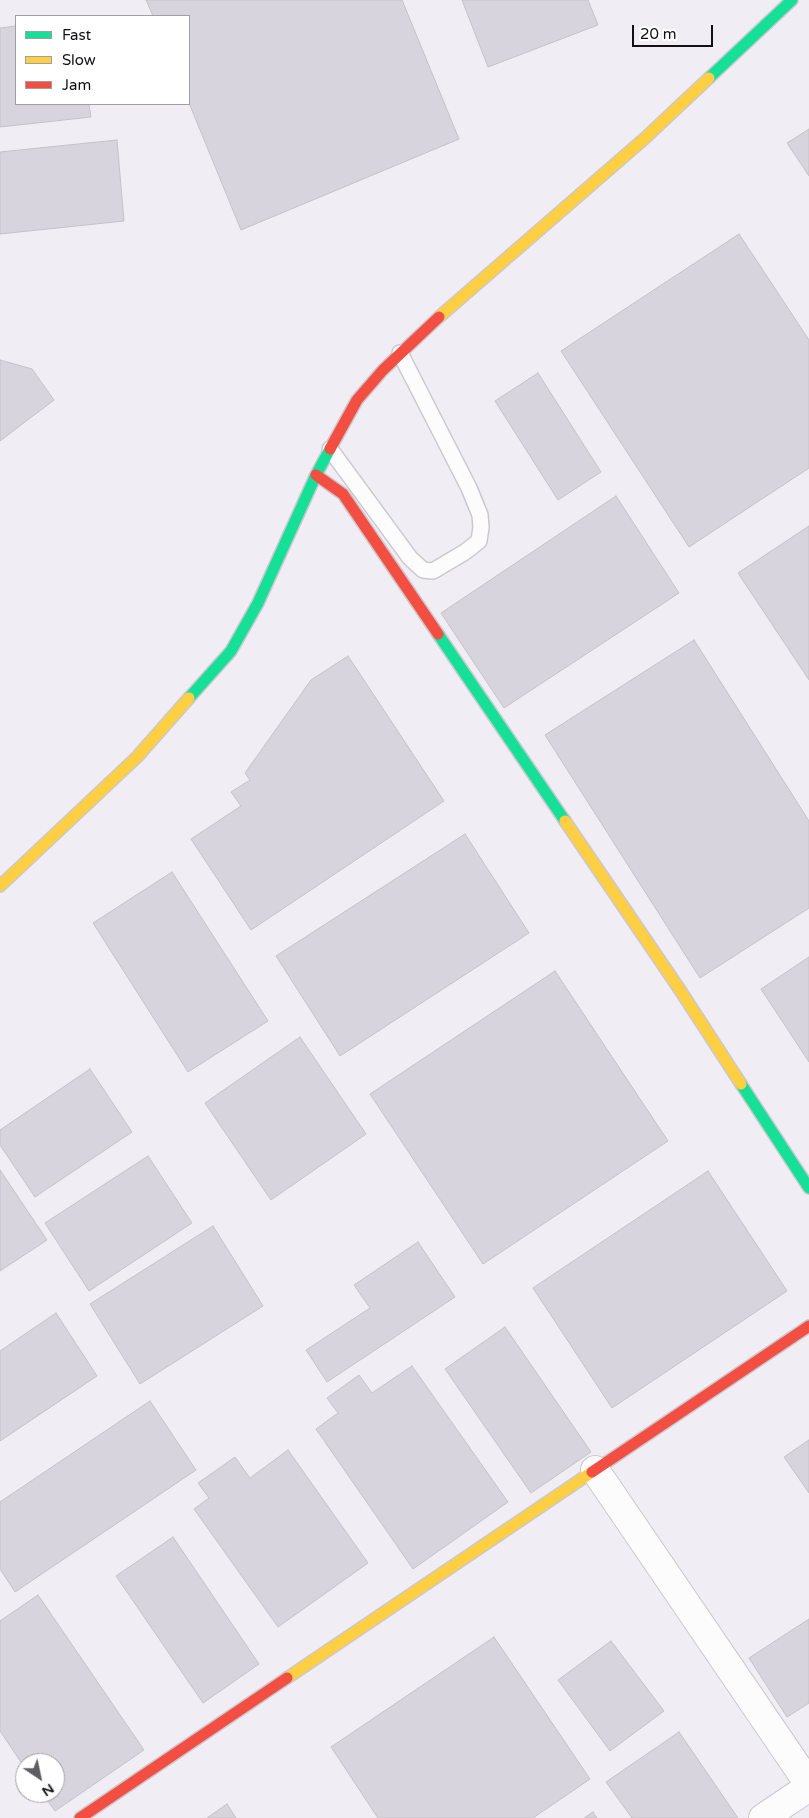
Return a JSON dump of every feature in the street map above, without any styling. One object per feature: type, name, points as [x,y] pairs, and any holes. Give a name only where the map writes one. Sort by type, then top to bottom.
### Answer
[{"type":"street","points":[[0,886],[137,756],[231,651],[258,603],[316,475],[357,400],[400,353],[460,298],[644,139],[792,0]]},
{"type":"street","points":[[316,475],[343,494],[680,990],[809,1188]]},
{"type":"street","points":[[80,1818],[809,1326]]},
{"type":"street","points":[[595,1470],[809,1786],[763,1818]]},
{"type":"lane","points":[[330,449],[410,558],[423,570],[433,570],[465,552],[479,541],[480,515],[400,353]]},
{"type":"building","points":[[146,0],[402,0],[459,139],[241,230],[190,105],[190,15],[153,15]]},
{"type":"building","points":[[462,0],[588,0],[598,25],[488,67]]},
{"type":"building","points":[[15,26],[15,105],[89,105],[91,117],[0,127],[0,28]]},
{"type":"building","points":[[809,129],[809,176],[787,143]]},
{"type":"building","points":[[117,140],[124,221],[0,234],[0,152]]},
{"type":"building","points":[[739,234],[809,340],[809,468],[689,547],[561,351]]},
{"type":"building","points":[[0,360],[32,369],[54,400],[0,441]]},
{"type":"building","points":[[538,373],[601,472],[558,500],[495,401]]},
{"type":"building","points":[[616,496],[679,593],[504,708],[441,613]]},
{"type":"building","points":[[809,526],[809,680],[738,573]]},
{"type":"building","points":[[694,640],[809,821],[809,908],[700,978],[545,735]]},
{"type":"building","points":[[348,656],[444,801],[251,930],[191,839],[241,806],[231,792],[250,780],[245,773],[311,680]]},
{"type":"building","points":[[465,834],[529,933],[340,1056],[276,956]]},
{"type":"building","points":[[172,872],[268,1021],[188,1072],[93,923]]},
{"type":"building","points":[[809,957],[809,1062],[761,989]]},
{"type":"building","points":[[555,971],[668,1141],[483,1264],[370,1094]]},
{"type":"building","points":[[300,1037],[366,1134],[271,1200],[205,1103]]},
{"type":"building","points":[[90,1069],[132,1132],[35,1197],[0,1145],[0,1130]]},
{"type":"building","points":[[148,1156],[192,1223],[89,1291],[45,1223]]},
{"type":"building","points":[[0,1170],[47,1240],[0,1271]]},
{"type":"building","points":[[708,1171],[787,1291],[612,1408],[533,1288]]},
{"type":"building","points":[[213,1226],[263,1306],[140,1384],[90,1304]]},
{"type":"building","points":[[418,1242],[455,1297],[327,1382],[306,1350],[370,1308],[354,1285]]},
{"type":"building","points":[[56,1313],[97,1376],[0,1441],[0,1351]]},
{"type":"building","points":[[505,1327],[591,1452],[531,1493],[445,1369]]},
{"type":"building","points":[[412,1366],[508,1502],[413,1569],[316,1429],[338,1413],[327,1398],[359,1375],[372,1393]]},
{"type":"building","points":[[150,1401],[196,1470],[15,1592],[0,1569],[0,1502]]},
{"type":"building","points":[[809,1440],[809,1493],[784,1457]]},
{"type":"building","points":[[288,1450],[368,1563],[278,1627],[194,1509],[209,1498],[198,1483],[235,1457],[250,1478]]},
{"type":"building","points":[[173,1537],[259,1664],[203,1703],[116,1576]]},
{"type":"building","points":[[38,1595],[144,1750],[55,1811],[49,1803],[65,1803],[65,1753],[15,1753],[0,1731],[0,1621]]},
{"type":"building","points":[[809,1619],[809,1703],[787,1717],[749,1658]]},
{"type":"building","points":[[494,1637],[590,1779],[533,1818],[378,1818],[331,1747]]},
{"type":"building","points":[[611,1641],[664,1711],[610,1751],[558,1680]]},
{"type":"building","points":[[679,1732],[738,1818],[632,1818],[606,1782]]},
{"type":"building","points":[[227,1804],[236,1818],[207,1818]]},
{"type":"building","points":[[593,1812],[597,1818],[584,1818]]},
{"type":"traffic: fast","points":[[709,78],[792,0]]},
{"type":"traffic: fast","points":[[189,698],[231,651],[258,603],[316,475],[330,449]]},
{"type":"traffic: fast","points":[[438,634],[565,821]]},
{"type":"traffic: fast","points":[[741,1084],[809,1188]]},
{"type":"traffic: slow","points":[[439,317],[644,139],[709,78]]},
{"type":"traffic: slow","points":[[0,886],[137,757],[189,698]]},
{"type":"traffic: slow","points":[[565,821],[680,990],[741,1084]]},
{"type":"traffic: slow","points":[[287,1678],[592,1472]]},
{"type":"traffic: jam","points":[[330,449],[357,400],[383,370],[439,317]]},
{"type":"traffic: jam","points":[[316,475],[343,494],[438,634]]},
{"type":"traffic: jam","points":[[592,1472],[809,1326]]},
{"type":"traffic: jam","points":[[80,1818],[287,1678]]}]
